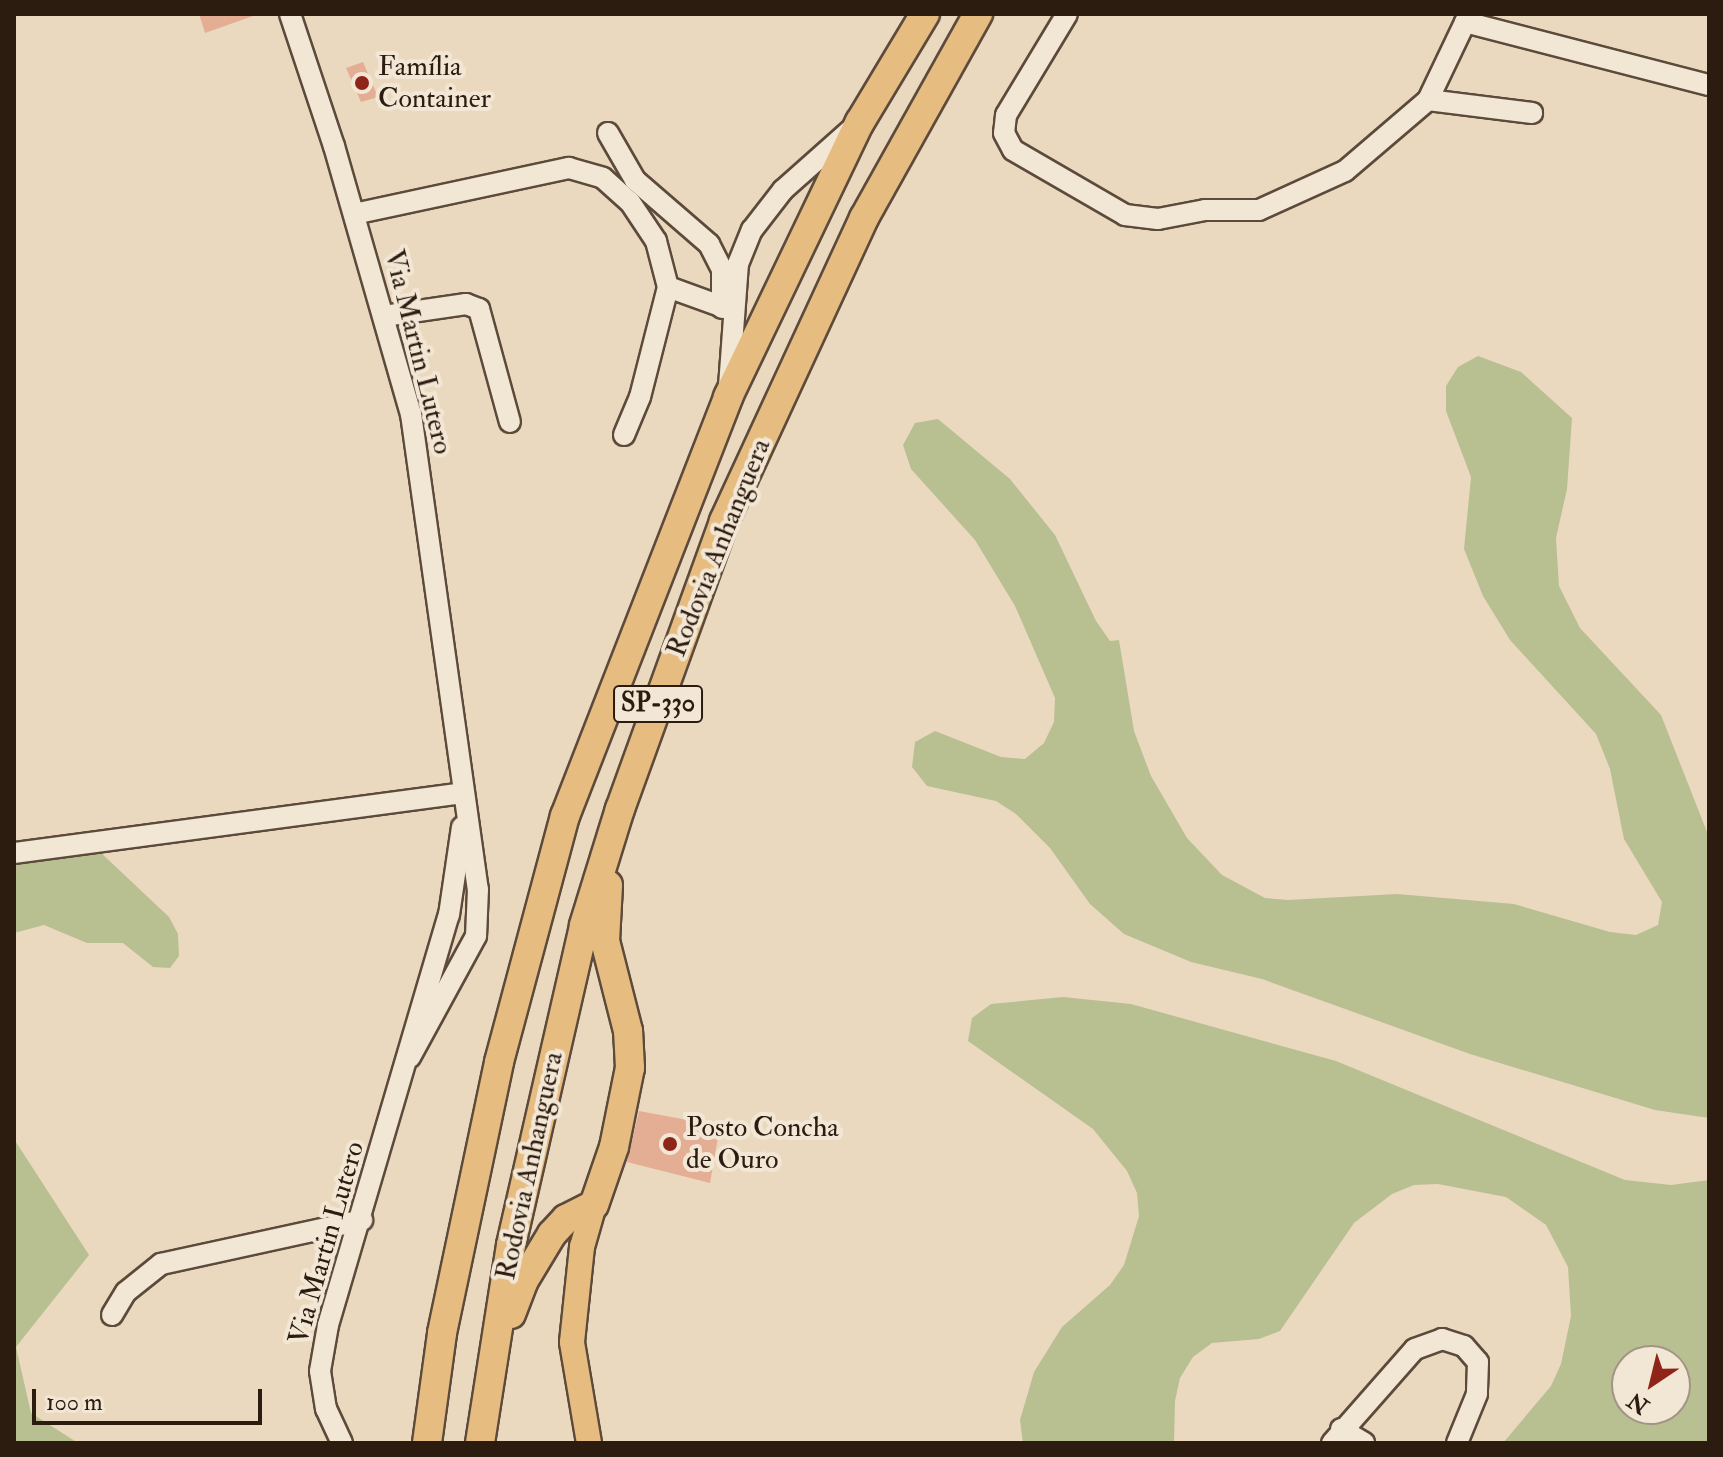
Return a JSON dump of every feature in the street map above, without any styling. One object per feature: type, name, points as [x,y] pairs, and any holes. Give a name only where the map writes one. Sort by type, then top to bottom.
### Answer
[{"type":"highway","name":"Rodovia Anhanguera","points":[[427,1443],[442,1333],[496,1077],[565,816],[728,397],[860,122],[925,14]]},
{"type":"highway","name":"Rodovia Anhanguera","points":[[480,1443],[487,1381],[511,1245],[584,925],[620,809],[724,521],[864,218],[978,14]]},
{"type":"highway","points":[[487,1381],[523,1282],[566,1219],[594,1205],[614,1147],[630,1068],[628,1031],[604,918],[620,809]]},
{"type":"main road","points":[[589,1443],[572,1342],[582,1247],[594,1205]]},
{"type":"street","name":"Via Martin Lutero","points":[[290,14],[354,214],[411,414],[463,800],[477,928],[410,1057]]},
{"type":"street","points":[[1067,14],[1006,115],[1004,133],[1013,150],[1125,215],[1158,219],[1205,210],[1259,210],[1345,171],[1428,100],[1467,18],[1709,85]]},
{"type":"street","points":[[1428,100],[1532,113]]},
{"type":"street","points":[[728,310],[738,264],[752,230],[783,190],[860,122]]},
{"type":"street","points":[[608,133],[635,180],[709,244],[722,269],[728,310],[728,397]]},
{"type":"street","points":[[354,214],[569,168],[603,178],[630,202],[656,241],[668,287],[651,360],[624,435]]},
{"type":"street","points":[[668,287],[728,310]]},
{"type":"street","points":[[384,316],[466,304],[479,309],[510,422]]},
{"type":"street","name":"Via Martin Lutero","points":[[340,1442],[326,1409],[320,1371],[328,1325],[362,1220],[448,920],[463,800]]},
{"type":"street","points":[[14,853],[463,800]]},
{"type":"street","points":[[448,920],[459,936],[477,928]]},
{"type":"street","points":[[112,1315],[126,1292],[161,1264],[362,1220]]},
{"type":"street","points":[[1364,1443],[1336,1436],[1415,1349],[1442,1339],[1464,1346],[1478,1362],[1477,1394],[1457,1443]]},
{"type":"green space","points":[[1478,356],[1521,372],[1572,418],[1567,489],[1556,538],[1559,586],[1580,628],[1661,715],[1709,837],[1709,1118],[1655,1110],[1470,1054],[1262,979],[1191,962],[1124,934],[1090,904],[1050,848],[1016,814],[996,801],[927,786],[912,767],[915,742],[935,731],[1001,757],[1025,759],[1044,743],[1054,722],[1055,698],[1015,606],[975,540],[911,469],[903,445],[915,423],[938,419],[1010,479],[1055,535],[1096,621],[1110,641],[1119,640],[1134,731],[1151,776],[1187,838],[1222,875],[1265,898],[1288,900],[1397,894],[1514,904],[1610,932],[1636,935],[1658,925],[1662,902],[1624,839],[1610,769],[1596,734],[1510,640],[1483,596],[1464,549],[1471,477],[1446,411],[1446,386],[1458,367]]},
{"type":"green space","points":[[14,851],[99,851],[169,917],[178,934],[179,956],[170,968],[153,967],[123,943],[87,943],[44,925],[14,933]]},
{"type":"green space","points":[[1063,997],[1131,1004],[1336,1061],[1625,1180],[1671,1185],[1709,1180],[1709,1443],[1503,1443],[1551,1386],[1561,1364],[1571,1316],[1568,1267],[1546,1225],[1506,1197],[1438,1184],[1414,1185],[1392,1194],[1354,1223],[1280,1331],[1259,1339],[1212,1343],[1193,1357],[1180,1378],[1175,1401],[1174,1443],[1023,1443],[1020,1420],[1034,1372],[1062,1327],[1110,1285],[1124,1265],[1139,1216],[1137,1193],[1127,1171],[1093,1129],[968,1041],[972,1018],[991,1004]]},
{"type":"green space","points":[[14,1139],[89,1255],[16,1347],[31,1413],[78,1443],[14,1443]]},
{"type":"building","points":[[199,14],[253,14],[253,16],[205,33]]},
{"type":"building","name":"Família Container","points":[[363,62],[378,97],[361,102],[346,68]]},
{"type":"building","name":"Posto Concha de Ouro","points":[[639,1111],[720,1126],[710,1183],[627,1162]]},
{"type":"place","name":"Família Container","points":[[362,83]]},
{"type":"place","name":"Posto Concha de Ouro","points":[[670,1144]]}]
